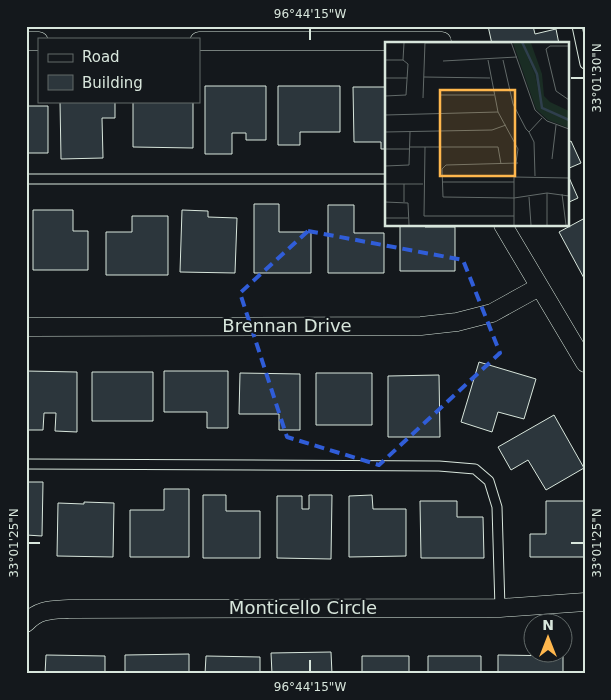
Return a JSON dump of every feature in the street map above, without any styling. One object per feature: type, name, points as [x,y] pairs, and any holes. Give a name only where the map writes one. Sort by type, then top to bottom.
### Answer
[{"type":"street","points":[[200,41],[441,37]]},
{"type":"street","points":[[504,226],[585,364]]},
{"type":"street","name":"Brennan Drive","points":[[26,326],[421,326],[457,322],[492,313],[539,286]]},
{"type":"street","name":"Monticello Circle","points":[[26,623],[43,611],[70,609],[500,608],[585,602]]},
{"type":"lane","points":[[577,26],[585,64]]},
{"type":"lane","points":[[26,179],[385,179]]},
{"type":"lane","points":[[26,464],[429,466],[475,469],[489,481],[497,507],[500,608]]},
{"type":"highlighted area","points":[[308,231],[463,260],[500,353],[379,465],[287,437],[240,293]]},
{"type":"building","points":[[488,26],[533,26],[535,34],[556,29],[559,42],[492,42]]},
{"type":"building","points":[[205,86],[266,86],[266,140],[246,140],[246,133],[232,133],[232,154],[205,154]]},
{"type":"building","points":[[278,86],[340,86],[340,132],[300,132],[300,145],[278,145]]},
{"type":"building","points":[[353,87],[385,87],[385,149],[381,149],[381,142],[354,142]]},
{"type":"building","points":[[60,102],[115,102],[115,118],[102,118],[103,158],[61,159]]},
{"type":"building","points":[[133,102],[193,102],[193,148],[133,147]]},
{"type":"building","points":[[26,106],[48,106],[48,153],[26,153]]},
{"type":"building","points":[[571,141],[581,163],[568,169],[568,142]]},
{"type":"building","points":[[568,175],[578,198],[568,203]]},
{"type":"building","points":[[254,204],[279,204],[279,232],[311,232],[311,273],[254,273]]},
{"type":"building","points":[[328,205],[354,205],[354,233],[384,233],[384,273],[328,273]]},
{"type":"building","points":[[33,210],[73,210],[73,231],[88,231],[88,270],[33,270]]},
{"type":"building","points":[[182,210],[208,211],[208,217],[237,218],[235,273],[180,272]]},
{"type":"building","points":[[132,216],[168,216],[168,275],[106,275],[106,232],[132,232]]},
{"type":"building","points":[[585,218],[585,280],[559,232]]},
{"type":"building","points":[[400,226],[455,227],[455,271],[400,271]]},
{"type":"building","points":[[479,362],[536,379],[524,419],[498,412],[492,432],[461,422]]},
{"type":"building","points":[[26,371],[77,372],[77,432],[55,431],[56,413],[44,413],[43,430],[26,430]]},
{"type":"building","points":[[164,371],[228,371],[228,428],[207,428],[207,412],[164,412]]},
{"type":"building","points":[[92,372],[153,372],[153,421],[92,421]]},
{"type":"building","points":[[240,373],[300,374],[300,430],[279,430],[279,414],[239,414]]},
{"type":"building","points":[[316,373],[372,373],[372,425],[316,425]]},
{"type":"building","points":[[439,375],[440,437],[388,437],[388,376]]},
{"type":"building","points":[[554,415],[584,468],[546,490],[528,460],[511,470],[498,447]]},
{"type":"building","points":[[26,482],[43,482],[42,536],[26,535]]},
{"type":"building","points":[[164,489],[189,489],[189,557],[130,557],[130,510],[164,510]]},
{"type":"building","points":[[203,495],[226,495],[226,511],[260,511],[260,558],[203,558]]},
{"type":"building","points":[[309,495],[332,495],[331,559],[277,558],[277,496],[302,496],[302,509],[309,509]]},
{"type":"building","points":[[372,495],[373,509],[406,509],[406,556],[349,557],[349,496]]},
{"type":"building","points":[[420,501],[457,501],[457,517],[483,517],[484,558],[421,558]]},
{"type":"building","points":[[546,501],[585,501],[585,557],[530,557],[530,534],[546,534]]},
{"type":"building","points":[[84,502],[114,503],[113,557],[57,556],[58,503],[84,504]]},
{"type":"building","points":[[331,652],[332,674],[272,674],[271,653]]},
{"type":"building","points":[[189,654],[189,674],[125,674],[125,655]]},
{"type":"building","points":[[46,655],[105,656],[105,674],[45,674]]},
{"type":"building","points":[[498,655],[524,655],[524,662],[563,662],[563,674],[498,674]]},
{"type":"building","points":[[206,656],[260,657],[260,674],[205,674]]},
{"type":"building","points":[[362,656],[409,656],[409,674],[362,674]]},
{"type":"building","points":[[428,656],[481,656],[481,674],[428,674]]}]
